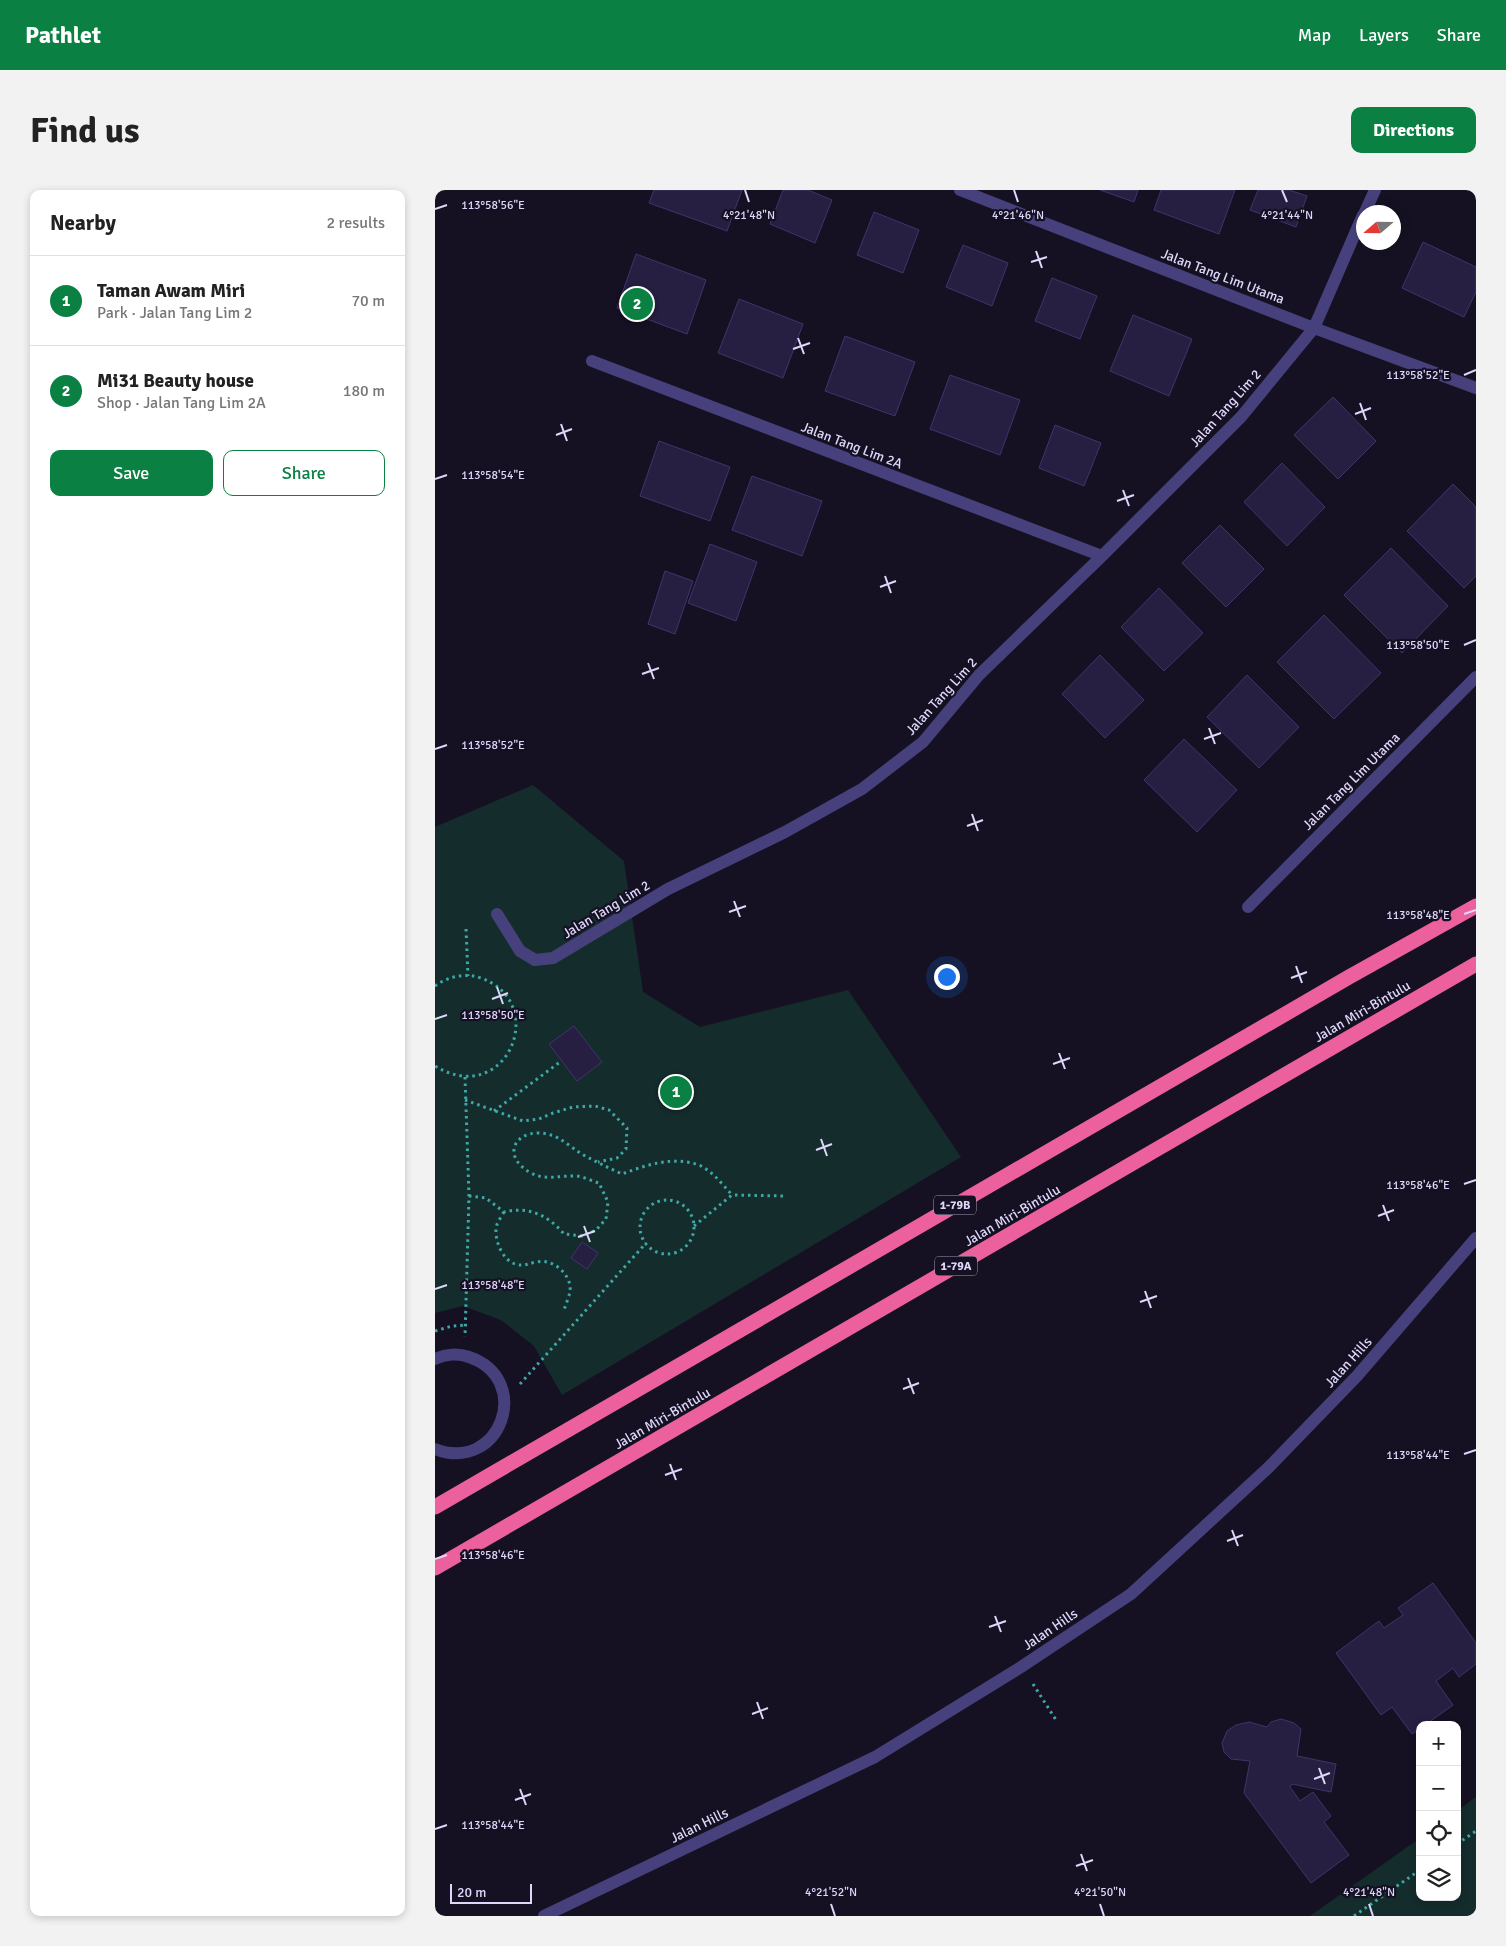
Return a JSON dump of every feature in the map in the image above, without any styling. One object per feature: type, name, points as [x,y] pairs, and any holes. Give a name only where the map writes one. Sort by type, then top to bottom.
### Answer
[{"type":"highway","name":"1-79B","points":[[435,1507],[1349,977],[1476,906]]},
{"type":"highway","name":"Jalan Miri-Bintulu","points":[[435,1568],[1476,964]]},
{"type":"street","name":"Jalan Tang Lim Utama","points":[[960,190],[1314,328],[1476,388]]},
{"type":"street","name":"Jalan Tang Lim 2","points":[[1368,205],[1375,190]]},
{"type":"street","name":"Jalan Tang Lim 2","points":[[497,914],[520,951],[535,960],[553,958],[669,889],[785,832],[862,789],[923,742],[979,675],[1102,556],[1241,417],[1314,328],[1356,232]]},
{"type":"street","name":"Jalan Tang Lim 2A","points":[[592,361],[1102,556]]},
{"type":"street","name":"Jalan Tang Lim Utama","points":[[1248,907],[1476,677]]},
{"type":"street","name":"Jalan Hills","points":[[544,1916],[875,1757],[1021,1667],[1131,1594],[1268,1468],[1357,1376],[1476,1238]]},
{"type":"street","points":[[435,1359],[451,1355],[463,1355],[479,1360],[492,1370],[501,1385],[505,1401],[503,1418],[496,1433],[484,1445],[469,1452],[452,1454],[435,1449]]},
{"type":"path","points":[[466,929],[468,976]]},
{"type":"path","points":[[435,986],[441,981],[457,976],[468,976],[489,981],[502,991],[512,1005],[516,1021],[515,1038],[509,1054],[497,1067],[482,1075],[465,1077],[448,1074],[435,1066]]},
{"type":"path","points":[[493,1111],[560,1062]]},
{"type":"path","points":[[463,1355],[467,1325],[469,1196],[465,1077]]},
{"type":"path","points":[[465,1100],[523,1121],[539,1119],[573,1107],[595,1106],[609,1110],[627,1128],[626,1150],[617,1158],[597,1163]]},
{"type":"path","points":[[504,1212],[517,1209],[535,1212],[554,1223],[564,1234],[582,1236],[596,1230],[606,1219],[608,1202],[599,1183],[577,1176],[552,1178],[533,1174],[517,1162],[513,1155],[514,1146],[521,1137],[534,1132],[552,1135],[597,1163],[622,1174],[648,1164],[677,1161],[701,1166],[715,1176],[732,1195]]},
{"type":"path","points":[[694,1226],[688,1210],[681,1204],[673,1201],[663,1201],[655,1203],[647,1209],[641,1226],[642,1235],[646,1242],[659,1253],[668,1254],[683,1249],[689,1243],[694,1226],[732,1195],[786,1196]]},
{"type":"path","points":[[469,1196],[486,1198],[504,1212]]},
{"type":"path","points":[[504,1212],[496,1228],[497,1242],[502,1254],[514,1264],[528,1266],[538,1261],[552,1263],[565,1274],[571,1290],[564,1310]]},
{"type":"path","points":[[505,1401],[646,1242]]},
{"type":"path","points":[[435,1331],[452,1326],[467,1325]]},
{"type":"path","points":[[1021,1667],[1056,1720]]},
{"type":"path","points":[[1461,1841],[1476,1831]]},
{"type":"path","points":[[1355,1916],[1416,1873]]},
{"type":"green space","points":[[533,785],[624,861],[643,992],[700,1027],[848,990],[961,1157],[562,1395],[534,1346],[501,1320],[463,1306],[435,1313],[435,827]]},
{"type":"green space","points":[[1476,1797],[1476,1916],[1310,1916],[1416,1841],[1416,1901],[1461,1901],[1461,1808]]},
{"type":"building","points":[[654,190],[742,190],[727,231],[649,203]]},
{"type":"building","points":[[783,190],[808,190],[832,200],[815,243],[770,224]]},
{"type":"building","points":[[1100,190],[1138,190],[1134,202]]},
{"type":"building","points":[[1161,190],[1235,190],[1219,234],[1154,210]]},
{"type":"building","points":[[1258,190],[1289,190],[1307,196],[1296,227],[1250,210]]},
{"type":"building","points":[[874,212],[919,230],[903,273],[857,255]]},
{"type":"building","points":[[1423,242],[1476,267],[1476,292],[1464,317],[1402,288]]},
{"type":"building","points":[[963,245],[1008,263],[992,306],[946,287]]},
{"type":"building","points":[[636,254],[706,280],[687,334],[617,308]]},
{"type":"building","points":[[1052,278],[1097,296],[1080,339],[1035,321]]},
{"type":"building","points":[[739,299],[803,324],[783,378],[718,353]]},
{"type":"building","points":[[1133,315],[1192,339],[1169,396],[1110,371]]},
{"type":"building","points":[[845,336],[915,362],[895,416],[825,391]]},
{"type":"building","points":[[950,375],[1020,400],[1000,455],[930,429]]},
{"type":"building","points":[[1333,397],[1376,441],[1338,479],[1294,435]]},
{"type":"building","points":[[1055,425],[1101,443],[1084,486],[1039,468]]},
{"type":"building","points":[[659,441],[730,467],[710,521],[640,496]]},
{"type":"building","points":[[1282,463],[1325,507],[1287,546],[1244,502]]},
{"type":"building","points":[[752,476],[822,501],[802,556],[732,530]]},
{"type":"building","points":[[1453,484],[1476,507],[1476,576],[1464,588],[1407,531]]},
{"type":"building","points":[[1220,525],[1264,569],[1226,607],[1182,563]]},
{"type":"building","points":[[710,544],[757,562],[736,621],[688,603]]},
{"type":"building","points":[[1391,548],[1448,606],[1402,653],[1344,595]]},
{"type":"building","points":[[665,571],[693,581],[675,634],[648,624]]},
{"type":"building","points":[[1159,588],[1203,633],[1164,671],[1121,627]]},
{"type":"building","points":[[1324,615],[1381,673],[1334,719],[1277,662]]},
{"type":"building","points":[[1100,655],[1144,700],[1105,738],[1062,694]]},
{"type":"building","points":[[1247,675],[1299,727],[1259,768],[1207,717]]},
{"type":"building","points":[[1184,739],[1237,790],[1197,832],[1144,780]]},
{"type":"building","points":[[574,1026],[602,1062],[577,1081],[549,1044]]},
{"type":"building","points":[[582,1242],[598,1253],[587,1269],[571,1258]]},
{"type":"building","points":[[1433,1583],[1476,1643],[1476,1664],[1459,1677],[1453,1668],[1436,1681],[1453,1705],[1431,1721],[1416,1721],[1416,1732],[1412,1734],[1392,1707],[1381,1715],[1336,1653],[1379,1621],[1384,1628],[1403,1615],[1398,1608]]},
{"type":"building","points":[[1281,1719],[1294,1723],[1301,1729],[1297,1756],[1336,1764],[1331,1792],[1292,1784],[1290,1787],[1300,1801],[1313,1792],[1331,1816],[1324,1822],[1349,1855],[1311,1883],[1244,1793],[1250,1761],[1231,1759],[1224,1752],[1222,1743],[1227,1731],[1236,1725],[1249,1722],[1267,1727],[1271,1722]]},
{"type":"place","name":"Mi31 Beauty house","points":[[637,304]]},
{"type":"place","name":"Taman Awam Miri","points":[[676,1092]]}]
